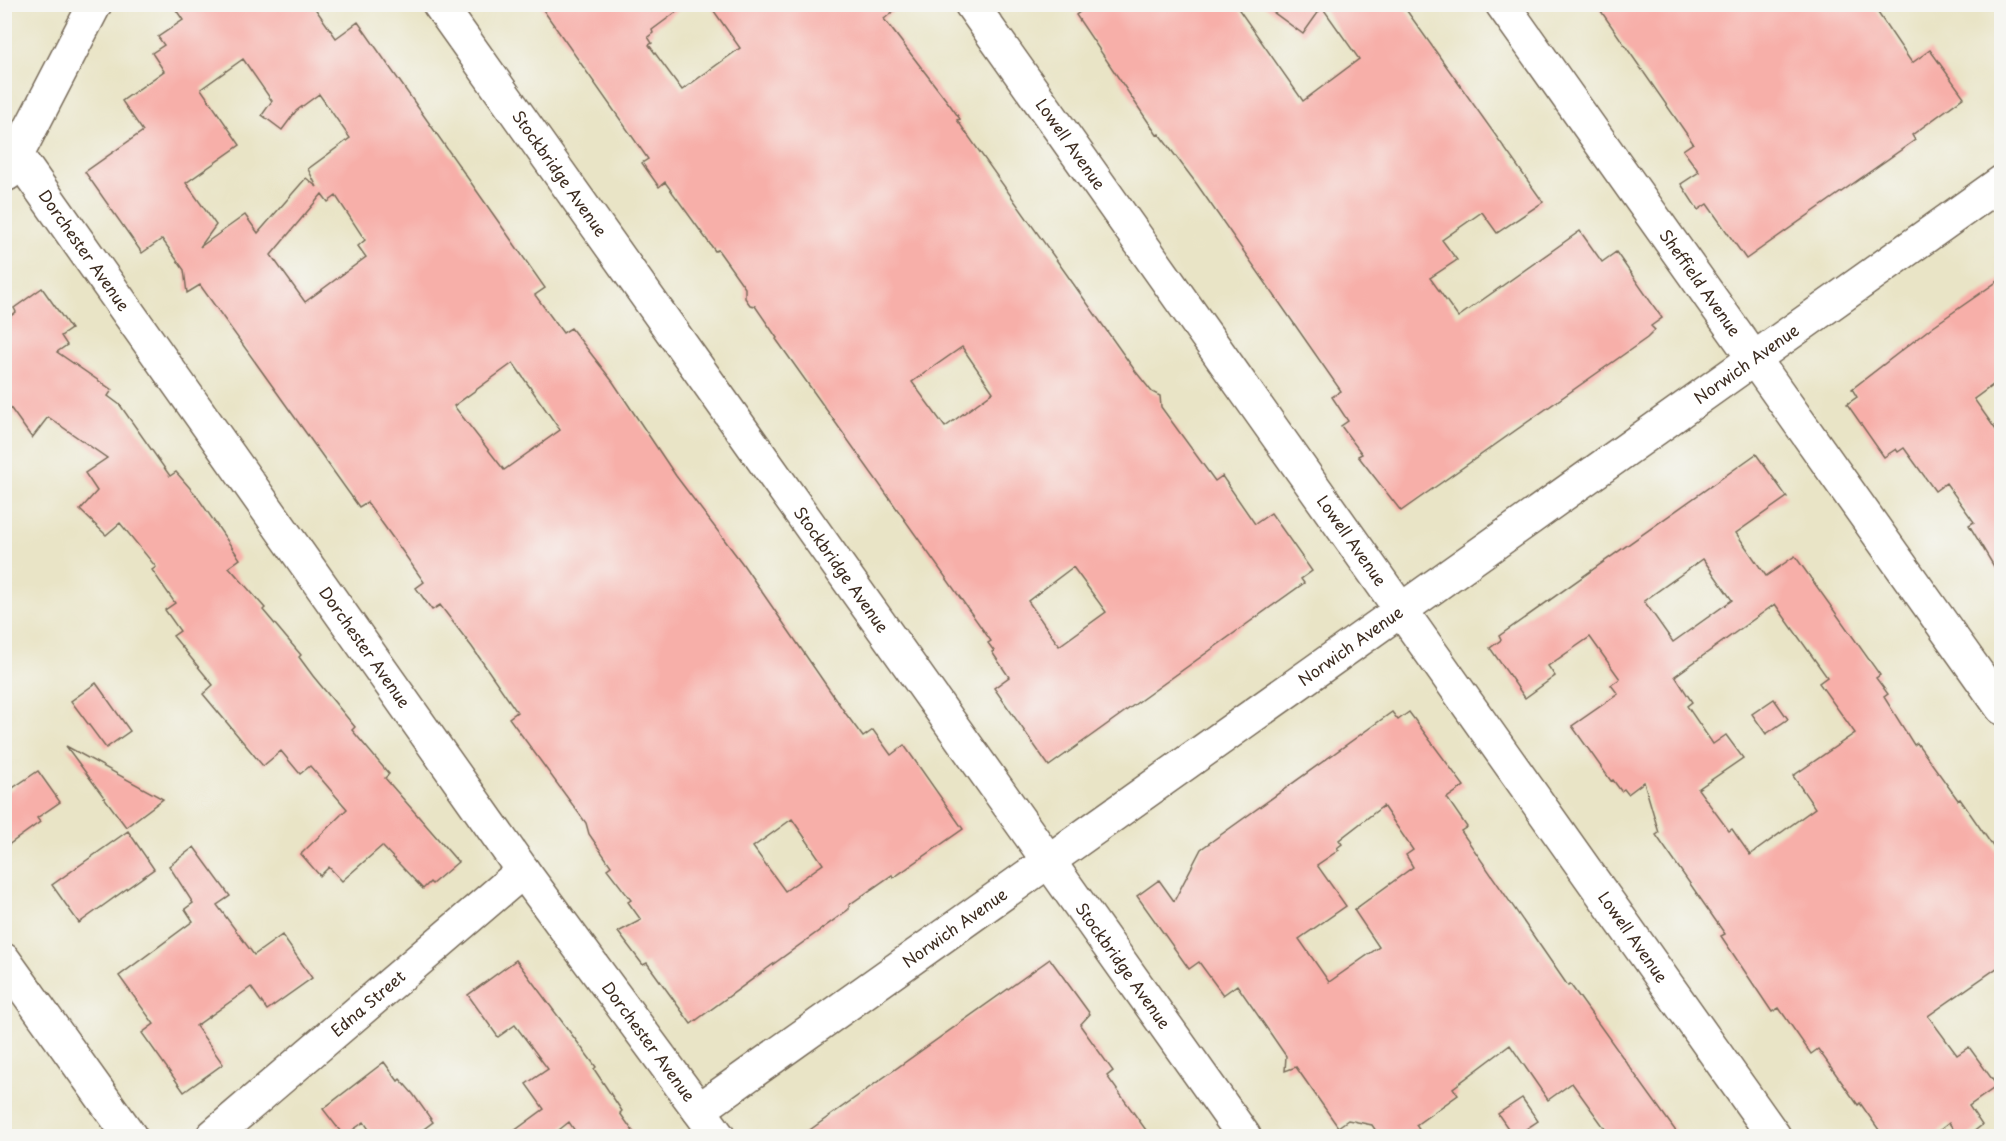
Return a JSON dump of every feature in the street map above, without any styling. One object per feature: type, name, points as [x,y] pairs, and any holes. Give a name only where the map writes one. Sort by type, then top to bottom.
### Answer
[{"type":"street","points":[[10,166],[94,4]]},
{"type":"street","name":"Stockbridge Avenue","points":[[439,4],[1244,1137]]},
{"type":"street","name":"Lowell Avenue","points":[[971,4],[1773,1137]]},
{"type":"street","name":"Sheffield Avenue","points":[[1502,4],[2001,708]]},
{"type":"street","name":"Dorchester Avenue","points":[[10,166],[718,1137]]},
{"type":"street","name":"Norwich Avenue","points":[[699,1110],[2001,182]]},
{"type":"street","name":"Edna Street","points":[[213,1137],[523,871]]},
{"type":"street","points":[[4,960],[130,1137]]},
{"type":"building","points":[[172,4],[312,4],[336,38],[358,22],[545,288],[535,295],[563,333],[571,328],[613,382],[676,476],[742,563],[863,737],[873,730],[891,755],[904,745],[963,829],[893,878],[892,875],[849,905],[849,909],[691,1024],[647,963],[643,965],[618,932],[641,920],[628,902],[631,900],[607,869],[611,866],[589,834],[586,823],[509,718],[517,712],[472,647],[440,605],[432,610],[416,588],[424,582],[403,552],[367,502],[359,507],[200,285],[187,293],[184,270],[162,239],[142,253],[85,172],[143,131],[122,101],[164,71],[152,53],[164,45],[158,37],[183,20]],"holes":[[[243,59],[272,101],[262,115],[282,130],[296,111],[319,94],[350,138],[308,169],[317,187],[306,178],[258,233],[245,215],[200,247],[216,225],[186,183],[240,145],[201,89]],[[322,194],[328,202],[336,196],[365,240],[358,246],[366,257],[305,302],[271,255]],[[513,363],[560,430],[504,470],[454,406]],[[792,819],[823,864],[785,891],[753,847]]]},
{"type":"building","points":[[539,4],[687,4],[652,30],[653,33],[648,37],[652,43],[649,45],[682,90],[740,48],[709,4],[902,4],[884,19],[960,119],[957,120],[1136,372],[1152,392],[1160,396],[1161,407],[1215,481],[1222,476],[1255,524],[1271,513],[1312,571],[1301,579],[1304,583],[1049,766],[994,688],[1009,677],[992,652],[994,651],[988,643],[991,641],[776,339],[755,306],[750,305],[745,298],[745,288],[718,250],[715,251],[665,182],[659,187],[642,163],[648,159]],"holes":[[[962,347],[993,392],[945,427],[912,382]],[[1073,567],[1106,612],[1059,646],[1028,601]]]},
{"type":"building","points":[[1090,4],[1235,4],[1303,101],[1359,59],[1322,7],[1303,34],[1262,4],[1402,4],[1543,202],[1497,233],[1482,212],[1442,240],[1457,260],[1430,278],[1458,317],[1580,231],[1602,262],[1616,252],[1662,318],[1651,326],[1655,330],[1647,338],[1401,511],[1358,456],[1362,454],[1341,426],[1348,421],[1332,397],[1341,391],[1196,183],[1159,134],[1157,135],[1076,15]]},
{"type":"building","points":[[1596,4],[1872,4],[1912,63],[1930,50],[1964,97],[1912,135],[1915,140],[1746,259],[1707,204],[1698,210],[1681,184],[1699,172],[1683,150],[1693,143]]},
{"type":"building","points":[[2001,279],[2001,379],[1974,399],[2001,437],[2001,578],[1969,525],[1974,522],[1946,483],[1935,491],[1904,448],[1898,452],[1896,449],[1884,457],[1847,404],[1857,397],[1852,389],[1932,327]]},
{"type":"building","points":[[42,288],[71,329],[61,336],[67,345],[57,352],[112,390],[108,396],[120,405],[170,476],[176,472],[196,495],[240,559],[229,567],[265,608],[263,610],[301,655],[299,657],[313,676],[355,727],[352,730],[389,774],[385,778],[458,862],[432,884],[430,882],[423,889],[382,846],[342,881],[329,867],[320,876],[301,854],[347,809],[310,766],[300,774],[281,751],[263,766],[203,694],[213,685],[173,636],[180,631],[165,610],[175,603],[152,570],[156,567],[120,523],[106,535],[80,510],[97,491],[85,473],[107,458],[48,417],[32,438],[4,399],[4,321],[16,312],[14,308]]},
{"type":"building","points":[[1756,454],[1787,497],[1736,533],[1766,576],[1795,556],[1880,675],[1876,678],[1888,694],[1884,697],[1914,745],[1917,743],[2001,858],[2001,965],[1928,1016],[1957,1055],[1969,1047],[1997,1086],[1969,1106],[1982,1125],[1967,1137],[1959,1137],[1949,1123],[1931,1137],[1884,1137],[1818,1049],[1811,1054],[1779,1008],[1772,1012],[1721,936],[1725,934],[1656,835],[1659,833],[1644,782],[1628,794],[1624,789],[1621,791],[1613,780],[1611,781],[1572,726],[1618,694],[1611,685],[1620,679],[1590,637],[1548,666],[1555,676],[1525,698],[1490,648],[1501,640],[1499,636]],"holes":[[[1703,559],[1732,600],[1673,642],[1644,601]],[[1775,604],[1827,677],[1819,683],[1855,733],[1793,776],[1815,808],[1750,855],[1732,829],[1729,831],[1698,789],[1743,758],[1726,735],[1713,744],[1687,706],[1692,702],[1675,676]]]},
{"type":"building","points":[[96,683],[130,731],[106,748],[71,701]]},
{"type":"building","points":[[1774,699],[1788,719],[1766,734],[1752,714]]},
{"type":"building","points":[[1392,712],[1398,720],[1409,712],[1464,786],[1447,798],[1467,827],[1461,831],[1568,986],[1570,984],[1680,1137],[1611,1137],[1572,1083],[1548,1100],[1510,1045],[1453,1088],[1458,1095],[1416,1125],[1424,1137],[1380,1137],[1372,1125],[1348,1120],[1338,1127],[1296,1067],[1285,1071],[1286,1056],[1237,985],[1223,995],[1199,962],[1189,969],[1137,896],[1159,880],[1174,901],[1201,849]],"holes":[[[1383,806],[1413,850],[1406,855],[1413,867],[1354,910],[1379,947],[1329,982],[1299,939],[1346,906],[1317,865],[1339,850],[1337,848],[1342,844],[1339,840]]]},
{"type":"building","points":[[66,746],[163,799],[126,827]]},
{"type":"building","points":[[38,771],[60,802],[37,818],[40,822],[4,848],[4,794]]},
{"type":"building","points":[[128,831],[154,869],[79,923],[52,885]]},
{"type":"building","points":[[194,847],[230,896],[217,905],[254,955],[282,935],[312,978],[267,1010],[251,987],[196,1026],[223,1064],[184,1092],[142,1033],[154,1024],[119,976],[193,921],[185,909],[193,903],[169,866]]},
{"type":"building","points":[[1050,959],[1090,1014],[1080,1025],[1113,1071],[1107,1076],[1151,1137],[800,1137]]},
{"type":"building","points":[[516,960],[596,1067],[594,1069],[637,1137],[579,1137],[569,1122],[550,1137],[506,1137],[544,1109],[526,1084],[548,1069],[515,1025],[498,1037],[468,995]]},
{"type":"building","points":[[384,1062],[398,1081],[400,1079],[413,1094],[433,1122],[413,1137],[374,1137],[364,1122],[344,1136],[323,1109]]},
{"type":"building","points":[[1522,1098],[1538,1121],[1514,1137],[1498,1114]]}]
